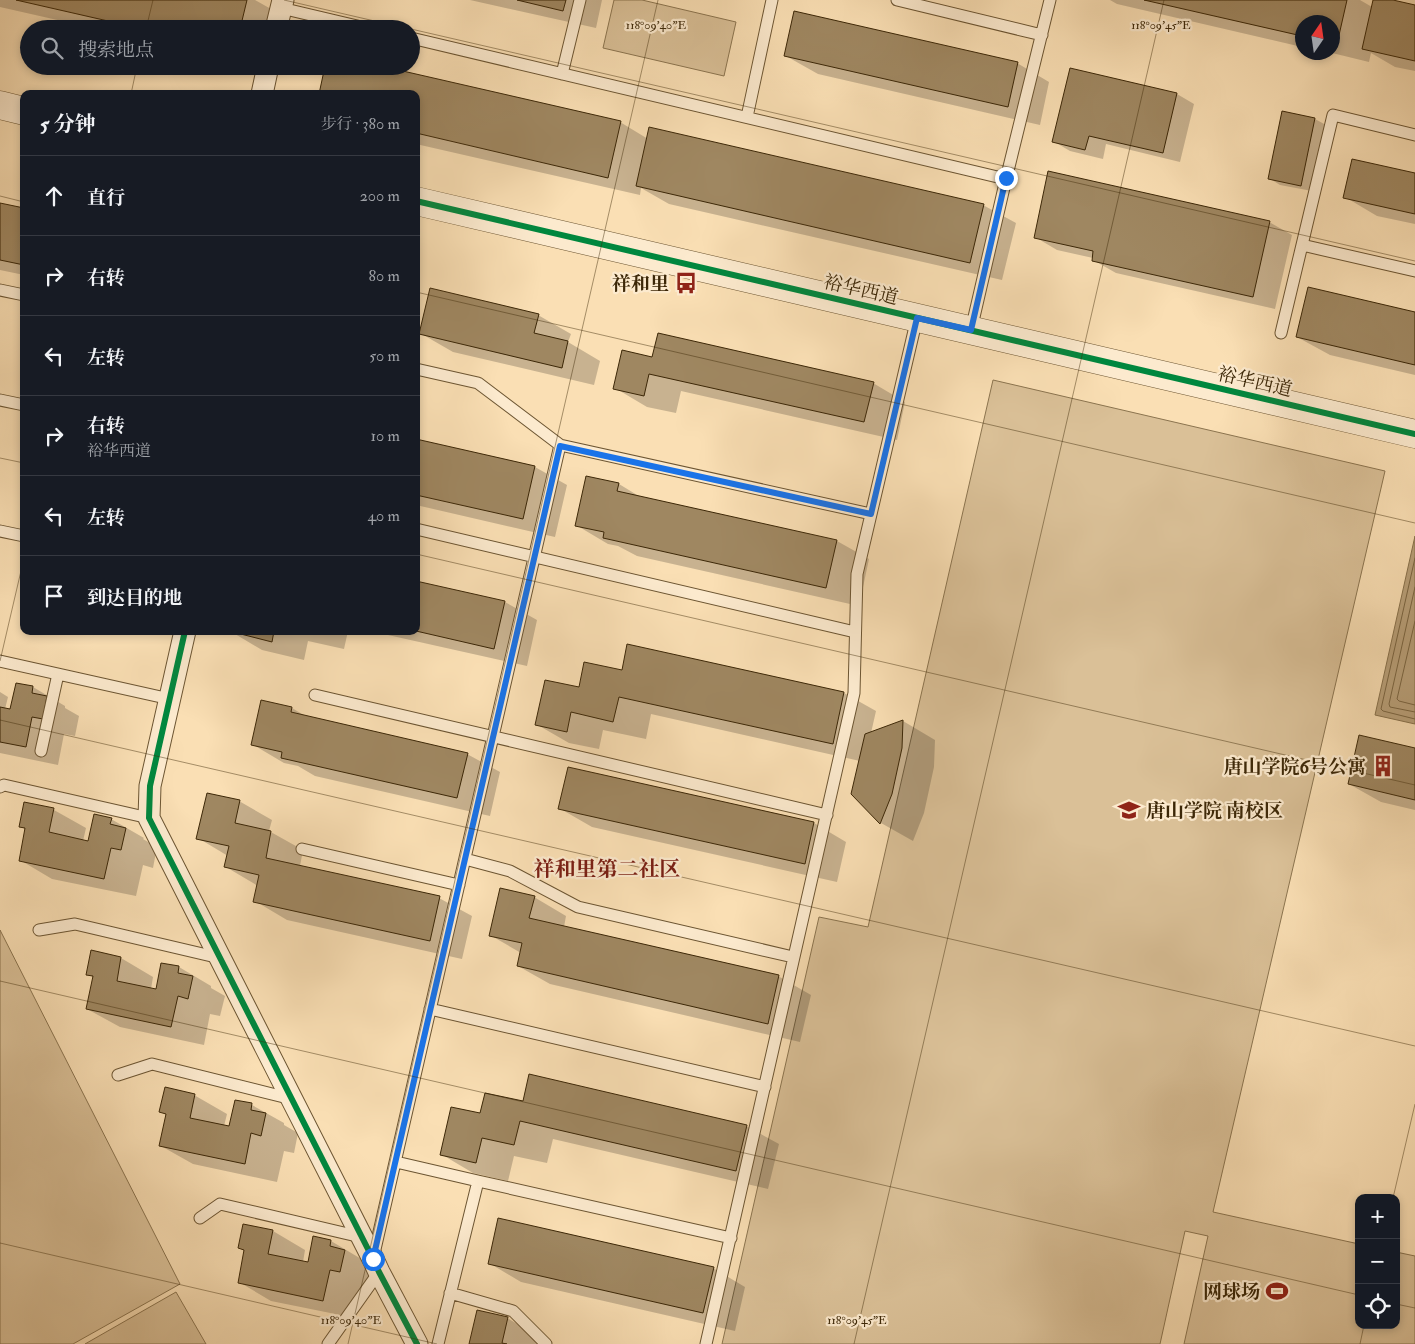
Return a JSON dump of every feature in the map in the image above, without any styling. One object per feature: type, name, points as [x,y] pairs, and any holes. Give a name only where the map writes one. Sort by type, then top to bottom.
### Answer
[{"type":"street","points":[[278,20],[282,4]]},
{"type":"street","points":[[263,90],[266,75]]},
{"type":"street","points":[[0,105],[20,110]]},
{"type":"street","name":"裕华西道","points":[[420,202],[1415,434]]},
{"type":"street","points":[[184,635],[150,786],[149,818],[417,1344]]},
{"type":"lane","points":[[562,74],[580,0]]},
{"type":"lane","points":[[747,117],[772,0]]},
{"type":"lane","points":[[897,0],[1042,35]]},
{"type":"lane","points":[[971,330],[1050,0]]},
{"type":"lane","points":[[282,4],[338,20]]},
{"type":"lane","points":[[420,40],[1006,178]]},
{"type":"lane","points":[[1281,333],[1334,115],[1415,135]]},
{"type":"lane","points":[[1302,245],[1415,272]]},
{"type":"lane","points":[[0,290],[20,294]]},
{"type":"lane","points":[[706,1344],[854,693],[857,574],[917,318]]},
{"type":"lane","points":[[420,370],[478,383],[560,446],[871,514]]},
{"type":"lane","points":[[0,400],[20,404]]},
{"type":"lane","points":[[328,1344],[376,1265],[396,1162],[430,1009],[560,446]]},
{"type":"lane","points":[[420,530],[856,632]]},
{"type":"lane","points":[[0,531],[20,535]]},
{"type":"lane","points":[[0,660],[170,699]]},
{"type":"lane","points":[[41,751],[58,674]]},
{"type":"lane","points":[[315,695],[827,815]]},
{"type":"lane","points":[[0,787],[4,785],[149,818]]},
{"type":"lane","points":[[302,849],[459,885]]},
{"type":"lane","points":[[465,859],[510,871],[578,907],[793,957]]},
{"type":"lane","points":[[39,930],[75,924],[220,958]]},
{"type":"lane","points":[[430,1009],[765,1088]]},
{"type":"lane","points":[[118,1075],[152,1064],[292,1099]]},
{"type":"lane","points":[[396,1162],[731,1238]]},
{"type":"lane","points":[[438,1344],[478,1181]]},
{"type":"lane","points":[[200,1218],[220,1204],[361,1237]]},
{"type":"lane","points":[[450,1293],[513,1311],[546,1344]]},
{"type":"shaded area","points":[[614,0],[642,0],[736,22],[724,76],[603,48]]},
{"type":"shaded area","name":"唐山学院 南校区","points":[[993,380],[1385,471],[1213,1212],[1355,1243],[1355,1329],[1400,1329],[1400,1253],[1415,1256],[1415,1344],[1184,1344],[1208,1236],[1185,1231],[1160,1344],[722,1344],[819,917],[868,927]]},
{"type":"shaded area","points":[[0,930],[180,1284],[73,1344],[0,1344]]},
{"type":"shaded area","points":[[176,1292],[206,1344],[85,1344]]},
{"type":"water","points":[[1415,536],[1415,724],[1375,715]]},
{"type":"building","points":[[16,0],[247,0],[242,20],[104,20]]},
{"type":"building","points":[[517,0],[566,0],[563,11]]},
{"type":"building","points":[[1144,0],[1347,0],[1340,31],[1340,15],[1295,15],[1295,34]]},
{"type":"building","points":[[1373,0],[1393,0],[1415,5],[1415,61],[1362,49]]},
{"type":"building","points":[[794,11],[1018,62],[1008,107],[784,56]]},
{"type":"building","points":[[1070,68],[1177,93],[1163,153],[1089,136],[1085,150],[1052,142]]},
{"type":"building","points":[[323,75],[420,75],[621,121],[608,178],[420,134],[420,90],[320,90]]},
{"type":"building","points":[[1282,111],[1315,118],[1301,186],[1268,179]]},
{"type":"building","points":[[649,127],[984,204],[970,263],[636,186]]},
{"type":"building","points":[[1352,159],[1415,173],[1415,214],[1343,198]]},
{"type":"building","points":[[1048,171],[1270,221],[1253,297],[1092,261],[1093,251],[1034,238]]},
{"type":"building","points":[[0,203],[20,207],[20,264],[0,260]]},
{"type":"building","points":[[1308,287],[1415,312],[1415,365],[1296,337]]},
{"type":"building","points":[[430,288],[539,314],[534,333],[568,341],[562,368],[420,334]]},
{"type":"building","points":[[658,333],[874,382],[864,422],[649,374],[644,396],[613,389],[622,350],[652,357]]},
{"type":"building","points":[[420,440],[535,466],[523,519],[420,496]]},
{"type":"building","points":[[586,476],[619,483],[617,491],[837,540],[826,588],[603,538],[604,532],[575,526]]},
{"type":"building","points":[[420,582],[505,601],[494,649],[420,632]]},
{"type":"building","points":[[245,635],[273,635],[272,642]]},
{"type":"building","points":[[627,644],[844,692],[833,744],[619,697],[613,722],[571,712],[567,732],[535,725],[545,680],[579,687],[584,662],[622,670]]},
{"type":"building","points":[[16,683],[33,686],[32,693],[47,696],[43,719],[32,717],[26,747],[0,742],[0,707],[10,709]]},
{"type":"building","points":[[261,700],[292,707],[291,712],[468,753],[457,798],[281,758],[282,752],[251,745]]},
{"type":"building","points":[[903,720],[902,748],[892,794],[880,824],[851,794],[865,734]]},
{"type":"building","name":"唐山学院6号公寓","points":[[1359,735],[1415,748],[1415,800],[1348,784]]},
{"type":"building","points":[[568,767],[814,822],[805,864],[558,809]]},
{"type":"building","points":[[207,793],[240,800],[235,823],[271,831],[266,858],[440,896],[430,941],[253,902],[259,875],[224,867],[229,846],[196,839]]},
{"type":"building","points":[[24,802],[54,808],[49,832],[88,841],[94,814],[112,818],[110,824],[126,828],[121,850],[111,848],[104,879],[19,861],[25,828],[19,827]]},
{"type":"building","points":[[500,888],[535,896],[529,918],[779,975],[768,1024],[517,966],[522,943],[489,936]]},
{"type":"building","points":[[91,950],[121,957],[117,981],[156,989],[161,963],[179,966],[178,973],[193,976],[188,999],[178,996],[171,1027],[86,1009],[93,976],[86,975]]},
{"type":"building","points":[[529,1074],[747,1125],[736,1171],[520,1121],[514,1145],[482,1138],[476,1163],[440,1155],[451,1107],[480,1113],[485,1093],[523,1101]]},
{"type":"building","points":[[165,1087],[195,1094],[190,1118],[229,1126],[235,1100],[252,1103],[251,1110],[266,1113],[261,1136],[251,1133],[245,1164],[159,1146],[166,1114],[159,1112]]},
{"type":"building","points":[[498,1218],[714,1267],[703,1313],[488,1264]]},
{"type":"building","points":[[243,1224],[273,1230],[268,1254],[308,1262],[313,1236],[331,1240],[330,1246],[345,1250],[340,1272],[330,1270],[323,1301],[238,1283],[244,1250],[238,1248]]},
{"type":"building","points":[[477,1310],[508,1317],[502,1343],[507,1344],[469,1344]]},
{"type":"cycle path","points":[[420,202],[1415,434]]},
{"type":"cycle path","points":[[184,635],[150,786],[149,818],[417,1344]]},
{"type":"place","name":"祥和里","points":[[686,283]]},
{"type":"place","name":"唐山学院6号公寓","points":[[1383,766]]},
{"type":"place","name":"唐山学院 南校区","points":[[1129,810]]},
{"type":"place","name":"网球场","points":[[1277,1291]]},
{"type":"district","name":"祥和里第二社区","points":[[607,869]]},
{"type":"route","points":[[373,1259],[560,446],[871,514],[917,318],[971,330],[1006,178]]}]
